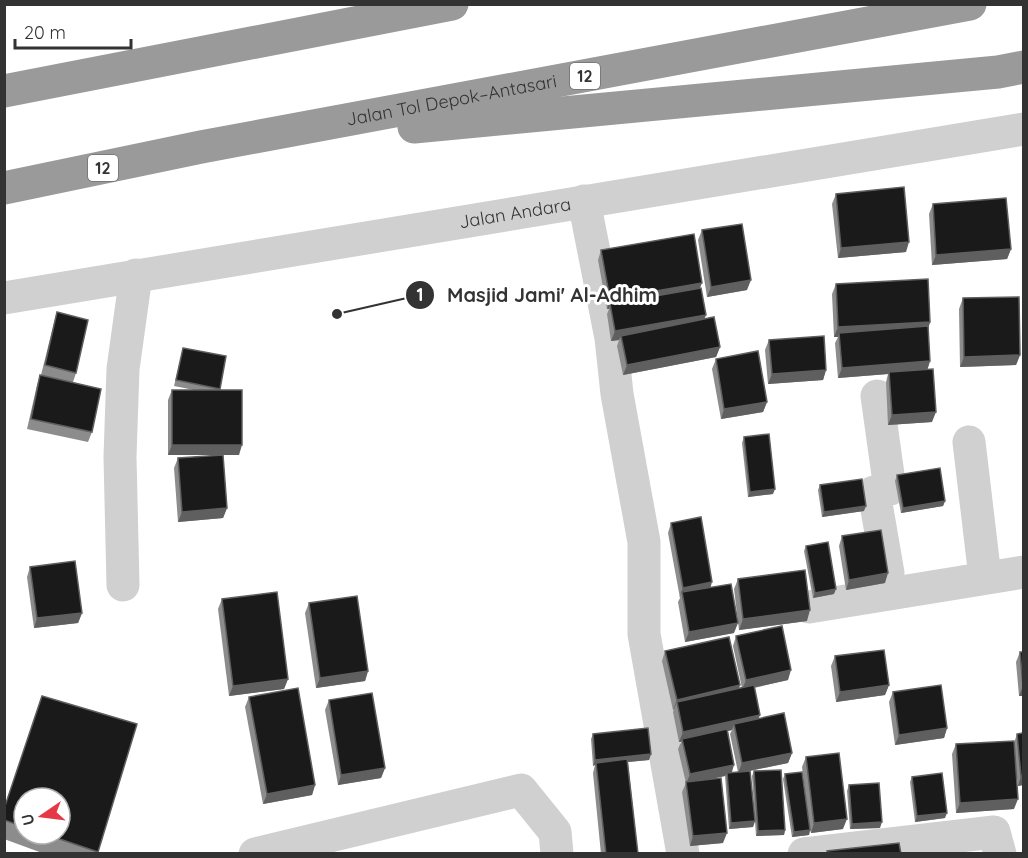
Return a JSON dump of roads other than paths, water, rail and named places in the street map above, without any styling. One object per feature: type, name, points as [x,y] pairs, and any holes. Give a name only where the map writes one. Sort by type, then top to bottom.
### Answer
[{"type":"highway","points":[[4,91],[452,4]]},
{"type":"highway","name":"Jalan Tol Depok–Antasari","points":[[4,188],[201,147],[970,4]]},
{"type":"highway","points":[[201,147],[998,72],[1023,67]]},
{"type":"street","name":"Jalan Andara","points":[[4,298],[1023,129]]},
{"type":"street","points":[[584,201],[611,338],[617,394],[644,542],[644,633],[683,854]]},
{"type":"street","points":[[123,585],[120,457],[123,369],[136,275]]},
{"type":"street","points":[[877,396],[890,489],[874,492],[891,593]]},
{"type":"street","points":[[969,442],[985,577]]},
{"type":"street","points":[[809,608],[1023,572]]},
{"type":"street","points":[[255,854],[521,790],[555,832],[557,854]]},
{"type":"street","points":[[804,854],[994,832],[1000,854]]},
{"type":"place","name":"Masjid Jami' Al-Adhim","points":[[337,314]]}]
